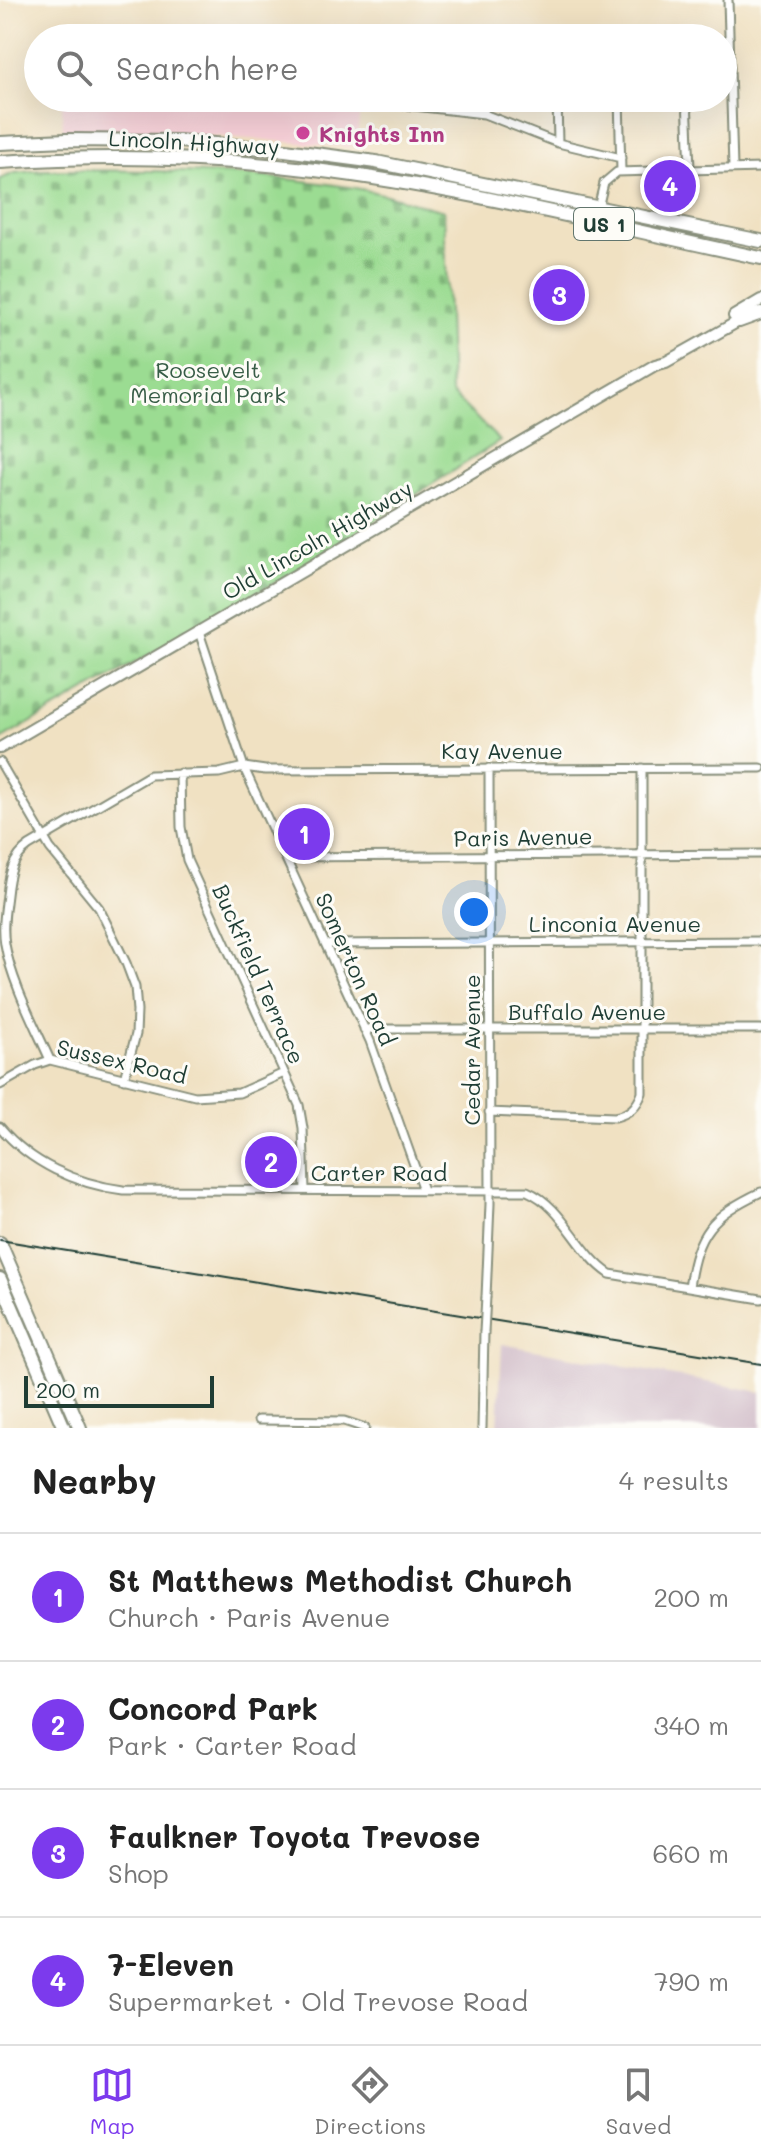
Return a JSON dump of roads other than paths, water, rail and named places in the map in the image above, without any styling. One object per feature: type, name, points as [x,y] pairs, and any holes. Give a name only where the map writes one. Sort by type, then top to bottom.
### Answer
[{"type":"highway","name":"Lincoln Highway","points":[[0,143],[127,140],[197,142],[285,150],[427,171],[761,241]]},
{"type":"highway","name":"Lincoln Highway","points":[[0,162],[74,157],[177,159],[324,171],[449,191],[761,258]]},
{"type":"highway","points":[[0,170],[27,160]]},
{"type":"highway","points":[[739,321],[761,311]]},
{"type":"highway","points":[[0,1243],[6,1276],[64,1428]]},
{"type":"highway","points":[[6,1276],[80,1428]]},
{"type":"main road","name":"Old Lincoln Highway","points":[[655,365],[663,356],[761,300]]},
{"type":"main road","name":"Old Lincoln Highway","points":[[0,748],[655,365],[666,362],[739,321]]},
{"type":"street","points":[[728,0],[729,24]]},
{"type":"street","points":[[467,112],[484,114],[558,143],[621,158]]},
{"type":"street","points":[[557,112],[558,143]]},
{"type":"street","points":[[619,112],[621,171]]},
{"type":"street","points":[[688,112],[690,169]]},
{"type":"street","points":[[731,112],[733,168]]},
{"type":"street","points":[[598,208],[604,183],[621,171],[761,168]]},
{"type":"street","name":"Somerton Road","points":[[199,632],[244,767],[364,1029],[423,1190]]},
{"type":"street","points":[[0,762],[56,857],[99,908],[133,981],[137,1028],[124,1079]]},
{"type":"street","name":"Kay Avenue","points":[[50,1060],[13,970],[4,935],[7,891],[13,864],[23,850],[43,837],[150,775],[219,773],[244,767],[265,770],[761,768]]},
{"type":"street","name":"Cedar Avenue","points":[[482,1428],[490,1189],[489,768]]},
{"type":"street","points":[[489,1112],[554,1116],[625,1115],[639,1102],[642,1093],[643,1028],[642,768]]},
{"type":"street","name":"Buckfield Terrace","points":[[180,773],[185,853],[301,1112],[305,1190]]},
{"type":"street","name":"Paris Avenue","points":[[285,857],[761,854]]},
{"type":"street","name":"Linconia Avenue","points":[[326,944],[761,941]]},
{"type":"street","name":"Buffalo Avenue","points":[[364,1029],[761,1029]]},
{"type":"street","name":"Sussex Road","points":[[0,1085],[50,1060],[181,1094],[209,1096],[239,1093],[284,1073]]},
{"type":"street","name":"Carter Road","points":[[0,1127],[19,1146],[45,1164],[99,1187],[137,1191],[527,1191],[552,1208],[596,1265],[610,1274],[761,1299]]},
{"type":"street","points":[[689,1287],[694,1253],[700,1239],[731,1206],[761,1192]]},
{"type":"street","points":[[258,1420],[344,1421],[365,1428]]},
{"type":"railway","points":[[0,1240],[761,1364]]},
{"type":"place","name":"Knights Inn","points":[[303,133]]},
{"type":"place","name":"7-Eleven","points":[[670,186]]},
{"type":"place","name":"Faulkner Toyota Trevose","points":[[559,295]]},
{"type":"place","name":"St Matthews Methodist Church","points":[[304,834]]},
{"type":"place","name":"Concord Park","points":[[271,1162]]},
{"type":"park label","name":"Roosevelt Memorial Park","points":[[208,382]]}]
